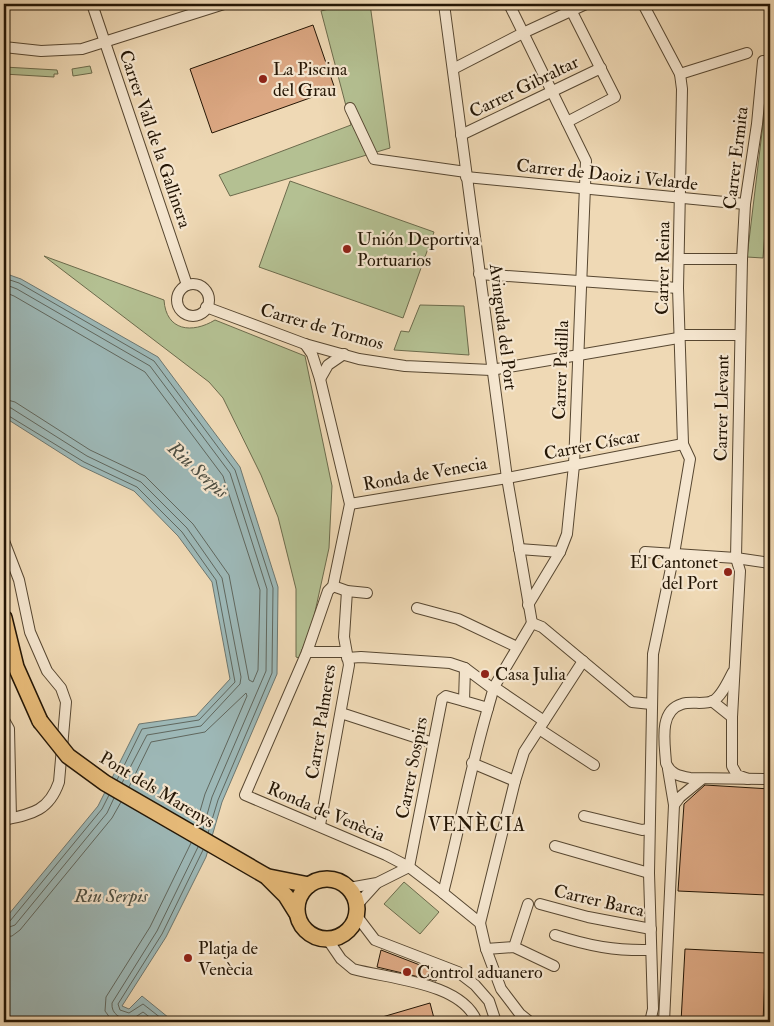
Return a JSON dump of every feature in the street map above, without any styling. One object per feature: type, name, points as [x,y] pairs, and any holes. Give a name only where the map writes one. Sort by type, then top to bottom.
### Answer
[{"type":"highway","name":"Pont dels Marenys","points":[[4,618],[16,667],[40,721],[68,756],[104,783],[266,876]]},
{"type":"highway","points":[[266,876],[309,885],[327,879],[339,881],[349,888],[357,910],[346,932],[328,940],[317,938],[306,931],[301,926],[296,912],[286,896],[266,876]]},
{"type":"highway","points":[[296,912],[297,902],[309,885]]},
{"type":"street","name":"Carrer Vall de la Gallinera","points":[[92,4],[187,286]]},
{"type":"street","points":[[4,47],[41,52],[82,49],[106,43],[208,6],[224,4]]},
{"type":"street","name":"Avinguda del Port","points":[[444,4],[507,478],[532,623]]},
{"type":"street","name":"Carrer Padilla","points":[[509,4],[586,160],[574,465],[567,534],[560,552],[528,605]]},
{"type":"street","points":[[453,69],[569,7],[586,4]]},
{"type":"street","points":[[643,4],[680,74],[747,53]]},
{"type":"street","points":[[567,122],[615,97],[569,7]]},
{"type":"street","name":"Carrer Ermita","points":[[742,258],[745,204],[757,124],[763,61]]},
{"type":"street","name":"Carrer Gibraltar","points":[[461,135],[601,68]]},
{"type":"street","name":"Carrer Reina","points":[[651,704],[653,654],[674,554],[690,459],[682,444],[678,338],[682,89],[680,74]]},
{"type":"street","name":"Carrer de Daoiz i Velarde","points":[[350,108],[374,158],[466,175],[681,199],[745,204]]},
{"type":"street","points":[[680,259],[742,258]]},
{"type":"street","name":"Carrer Llevant","points":[[732,716],[740,571],[736,558],[742,258]]},
{"type":"street","points":[[480,274],[678,288]]},
{"type":"street","points":[[194,284],[204,290],[208,296],[206,307],[194,316],[181,311],[177,296],[187,286],[194,284]]},
{"type":"street","name":"Carrer de Tormos","points":[[206,307],[305,344],[405,366],[492,370],[682,336],[740,336]]},
{"type":"street","points":[[305,344],[312,354],[320,379],[350,504]]},
{"type":"street","points":[[320,379],[328,365],[344,354]]},
{"type":"street","name":"Carrer Císcar","points":[[507,478],[682,444]]},
{"type":"street","name":"Ronda de Venecia","points":[[350,504],[507,478]]},
{"type":"street","name":"Ronda de Venècia","points":[[350,504],[333,586],[328,591],[307,652],[245,795],[320,825],[409,866],[480,923]]},
{"type":"street","points":[[4,541],[19,580],[30,632],[47,671],[60,688],[66,702],[59,782],[55,794],[45,806],[31,814],[7,819],[9,729],[4,720]]},
{"type":"street","points":[[519,549],[560,552]]},
{"type":"street","points":[[645,552],[736,558],[770,563]]},
{"type":"street","points":[[333,586],[347,591],[367,593]]},
{"type":"street","name":"Carrer Palmeres","points":[[320,825],[349,665],[344,637],[347,591]]},
{"type":"street","points":[[417,608],[458,619],[517,647]]},
{"type":"street","points":[[444,893],[457,840],[472,763],[493,688],[532,623],[542,627],[632,702],[651,704],[649,873],[653,1009],[650,1022]]},
{"type":"street","points":[[307,652],[450,662],[465,668],[493,688],[594,765]]},
{"type":"street","points":[[530,1022],[520,1014],[501,988],[486,950],[480,923],[514,781],[524,752],[583,661]]},
{"type":"street","points":[[465,668],[464,701],[488,708]]},
{"type":"street","points":[[664,1022],[674,805],[666,763],[665,721],[671,710],[682,704],[712,701],[718,697],[735,669]]},
{"type":"street","name":"Carrer Sospirs","points":[[409,866],[442,699],[446,696],[464,701]]},
{"type":"street","points":[[712,701],[732,716],[732,761],[737,776],[748,779]]},
{"type":"street","points":[[341,713],[433,744]]},
{"type":"street","points":[[674,805],[680,797],[704,778],[724,772],[732,761]]},
{"type":"street","points":[[472,763],[514,781]]},
{"type":"street","points":[[668,769],[678,776],[770,779]]},
{"type":"street","points":[[584,816],[642,830],[649,829]]},
{"type":"street","points":[[555,846],[649,873]]},
{"type":"street","points":[[349,888],[377,884],[409,866]]},
{"type":"street","points":[[377,884],[357,910],[376,940],[458,972],[475,985],[489,1001],[496,1022]]},
{"type":"street","points":[[514,947],[528,904]]},
{"type":"street","name":"Carrer Barca","points":[[540,904],[588,917],[650,929]]},
{"type":"street","points":[[555,935],[592,947],[625,951],[651,950]]},
{"type":"street","points":[[328,940],[341,959],[353,969],[445,991],[459,1000],[475,1016],[477,1022]]},
{"type":"street","points":[[486,950],[514,947],[554,966]]},
{"type":"green space","points":[[348,4],[370,4],[390,148],[230,196],[219,175],[351,125],[321,11]]},
{"type":"green space","points":[[90,66],[92,73],[73,76],[72,69]]},
{"type":"green space","points":[[770,66],[770,218],[766,219],[763,258],[747,257]]},
{"type":"green space","points":[[4,67],[57,70],[58,74],[54,74],[54,77],[4,74]]},
{"type":"green space","name":"Unión Deportiva Portuarios","points":[[290,181],[434,232],[403,318],[259,267]]},
{"type":"green space","points":[[44,256],[164,300],[170,318],[175,324],[182,327],[198,327],[215,320],[305,356],[332,486],[329,548],[313,621],[299,658],[296,657],[296,589],[278,517],[261,475],[223,398],[209,382]]},
{"type":"green space","points":[[420,305],[464,306],[469,355],[394,350],[401,331],[409,332]]},
{"type":"green space","points":[[404,882],[439,912],[420,934],[384,904]]},
{"type":"water","name":"Riu Serpis","points":[[4,273],[21,279],[158,357],[240,467],[278,587],[277,674],[222,802],[206,857],[166,937],[122,1006],[129,1009],[142,996],[174,1022],[4,1022],[4,920],[98,806],[139,724],[196,716],[230,679],[212,582],[178,536],[134,491],[81,466],[4,417]]},
{"type":"building","name":"La Piscina del Grau","points":[[313,25],[335,89],[212,133],[190,69]]},
{"type":"building","points":[[705,785],[770,789],[767,895],[678,891],[684,804]]},
{"type":"building","points":[[685,949],[766,953],[763,1022],[681,1022]]},
{"type":"building","points":[[381,950],[438,972],[436,981],[377,967]]},
{"type":"building","points":[[430,1003],[435,1022],[372,1022],[372,1020]]},
{"type":"place","name":"La Piscina del Grau","points":[[263,79]]},
{"type":"place","name":"Unión Deportiva Portuarios","points":[[347,249]]},
{"type":"place","name":"El Cantonet del Port","points":[[728,572]]},
{"type":"place","name":"Casa Julia","points":[[485,674]]},
{"type":"place","name":"Platja de Venècia","points":[[188,958]]},
{"type":"place","name":"Control aduanero","points":[[407,972]]},
{"type":"district","name":"VENÈCIA","points":[[477,825]]}]
